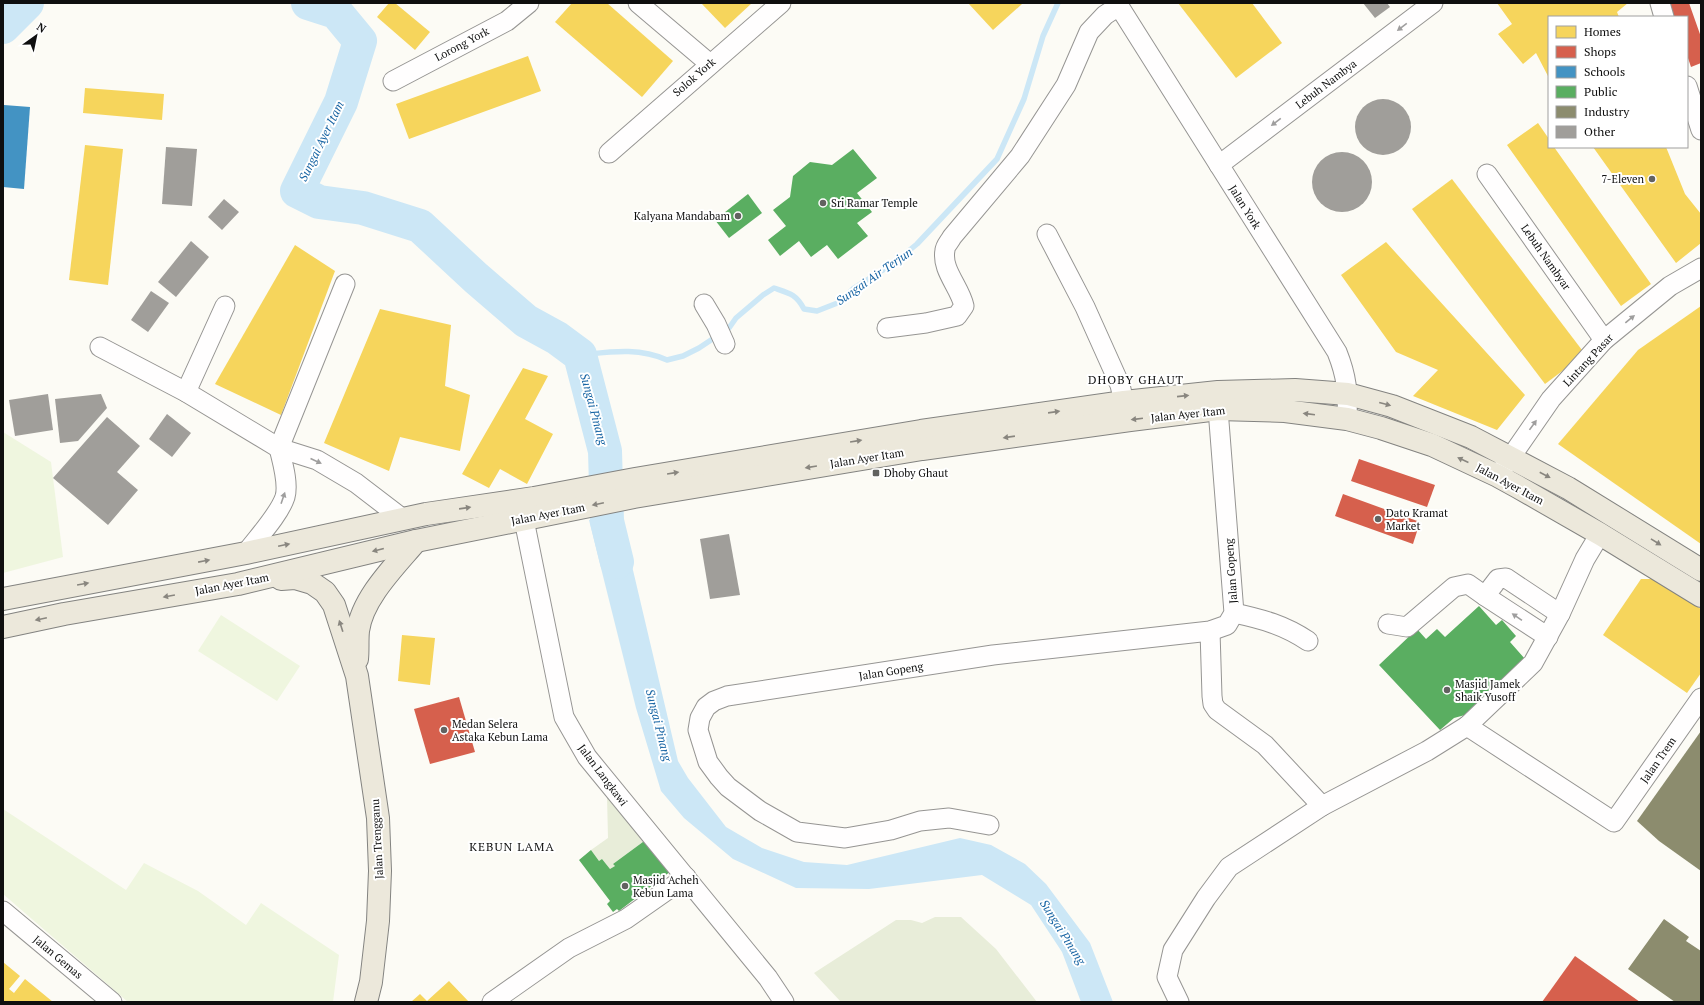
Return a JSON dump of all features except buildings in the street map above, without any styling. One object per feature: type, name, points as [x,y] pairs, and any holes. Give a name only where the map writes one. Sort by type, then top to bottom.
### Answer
[{"type":"main road","name":"Jalan Ayer Itam","points":[[3,627],[64,614],[238,584],[416,541],[522,510],[921,431],[1124,402],[1218,392],[1295,390],[1348,394],[1392,406],[1471,438],[1510,456],[1568,488],[1701,570]]},
{"type":"main road","name":"Jalan Ayer Itam","points":[[634,488],[1218,409],[1286,411],[1347,419],[1381,428],[1432,445],[1498,476],[1600,534],[1701,596]]},
{"type":"main road","name":"Jalan Ayer Itam","points":[[3,599],[246,553],[403,519],[522,510]]},
{"type":"main road","name":"Jalan Trengganu","points":[[357,676],[358,630],[363,614],[375,590],[416,541]]},
{"type":"main road","name":"Jalan Trengganu","points":[[238,584],[295,578],[312,583],[325,592],[334,604],[357,676],[378,818],[379,848],[378,921],[371,982],[366,1002]]},
{"type":"street","name":"Lorong York","points":[[393,81],[507,21],[529,3]]},
{"type":"street","points":[[638,3],[710,64]]},
{"type":"street","name":"Solok York","points":[[609,153],[780,3]]},
{"type":"street","name":"Lebuh Nambya","points":[[1219,165],[1433,3]]},
{"type":"street","points":[[1660,3],[1664,16]]},
{"type":"street","points":[[887,328],[926,323],[957,316],[964,306],[962,296],[946,265],[945,249],[952,237],[1020,156],[1066,85],[1089,32],[1118,4]]},
{"type":"street","name":"Jalan York","points":[[1118,4],[1337,352],[1344,370],[1348,394],[1347,419]]},
{"type":"street","points":[[1688,89],[1701,130]]},
{"type":"street","name":"Lebuh Nambyar","points":[[1487,174],[1604,340]]},
{"type":"street","points":[[1047,234],[1088,314],[1120,385],[1124,402]]},
{"type":"street","name":"Lintang Pasar","points":[[1498,476],[1510,456],[1551,399],[1604,340],[1670,286],[1701,268]]},
{"type":"street","points":[[246,553],[276,513],[285,496],[285,472],[279,448],[345,284]]},
{"type":"street","points":[[704,304],[716,324],[725,344]]},
{"type":"street","points":[[186,392],[225,306]]},
{"type":"street","points":[[100,347],[186,392],[279,448],[317,460],[356,483],[403,519]]},
{"type":"street","name":"Jalan Gopeng","points":[[989,825],[949,818],[920,821],[891,830],[844,838],[797,832],[760,811],[728,787],[719,778],[708,762],[698,730],[700,718],[706,707],[714,700],[727,696],[993,655],[1210,631],[1227,625],[1234,613],[1218,409]]},
{"type":"street","name":"Jalan Langkawi","points":[[522,510],[564,717],[587,757],[768,978],[784,1002]]},
{"type":"street","points":[[1179,1002],[1167,977],[1174,950],[1206,898],[1229,867],[1322,806],[1427,751],[1467,726],[1533,663],[1560,614],[1585,558],[1600,534]]},
{"type":"street","points":[[1485,596],[1498,579],[1506,578],[1560,614]]},
{"type":"street","points":[[1388,624],[1407,627],[1454,587],[1468,584],[1548,638]]},
{"type":"street","points":[[1234,613],[1269,621],[1295,632],[1308,641]]},
{"type":"street","points":[[1210,631],[1213,704],[1217,710],[1265,745],[1322,806]]},
{"type":"street","name":"Jalan Trem","points":[[1467,726],[1614,822],[1701,698]]},
{"type":"street","points":[[492,1002],[570,948],[626,919],[686,877]]},
{"type":"street","name":"Jalan Gemas","points":[[3,911],[112,1002]]},
{"type":"green space","points":[[3,432],[51,462],[63,557],[3,573]]},
{"type":"green space","points":[[221,615],[300,666],[277,701],[198,651]]},
{"type":"green space","points":[[607,796],[647,839],[613,864],[615,866],[610,869],[602,859],[599,861],[591,850],[608,838]]},
{"type":"green space","points":[[3,809],[126,890],[144,863],[198,891],[246,925],[261,903],[339,955],[333,1002],[128,1002],[3,894]]},
{"type":"green space","points":[[935,917],[961,917],[996,949],[1037,1002],[841,1002],[814,973],[896,920],[911,920],[922,923]]},
{"type":"water","name":"Sungai Pinang","points":[[620,515],[678,761],[688,778],[726,827],[762,848],[804,862],[847,865],[960,838],[991,845],[1025,864],[1046,884],[1090,943],[1113,1002],[1081,1002],[1062,952],[1031,905],[982,875],[869,889],[796,888],[733,859],[684,818],[661,791],[636,708],[589,520]]},
{"type":"waterway","name":"Sungai Ayer Itam","points":[[3,27],[27,3]]},
{"type":"waterway","name":"Sungai Ayer Itam","points":[[308,3],[336,12],[360,41],[341,102],[297,191],[319,202],[363,208],[420,226],[476,278],[526,321],[557,338],[580,355],[605,451],[607,521],[617,562]]},
{"type":"waterway","name":"Sungai Air Terjun","points":[[580,355],[635,352],[645,353],[667,360],[683,356],[699,348],[729,328],[736,318],[763,295],[774,288],[795,297],[804,309],[817,311],[840,302],[854,288],[900,258],[917,244],[997,159],[1024,99],[1043,36],[1058,3]]},
{"type":"place","name":"7-Eleven","points":[[1652,179]]},
{"type":"place","name":"Sri Ramar Temple","points":[[823,203]]},
{"type":"place","name":"Kalyana Mandabam","points":[[738,216]]},
{"type":"place","name":"Dhoby Ghaut","points":[[876,473]]},
{"type":"place","name":"Dato Kramat Market","points":[[1378,519]]},
{"type":"place","name":"Masjid Jamek Shaik Yusoff","points":[[1447,690]]},
{"type":"place","name":"Medan Selera Astaka Kebun Lama","points":[[444,730]]},
{"type":"place","name":"Masjid Acheh Kebun Lama","points":[[625,886]]},
{"type":"district","name":"DHOBY GHAUT","points":[[1136,379]]},
{"type":"district","name":"KEBUN LAMA","points":[[512,846]]}]
